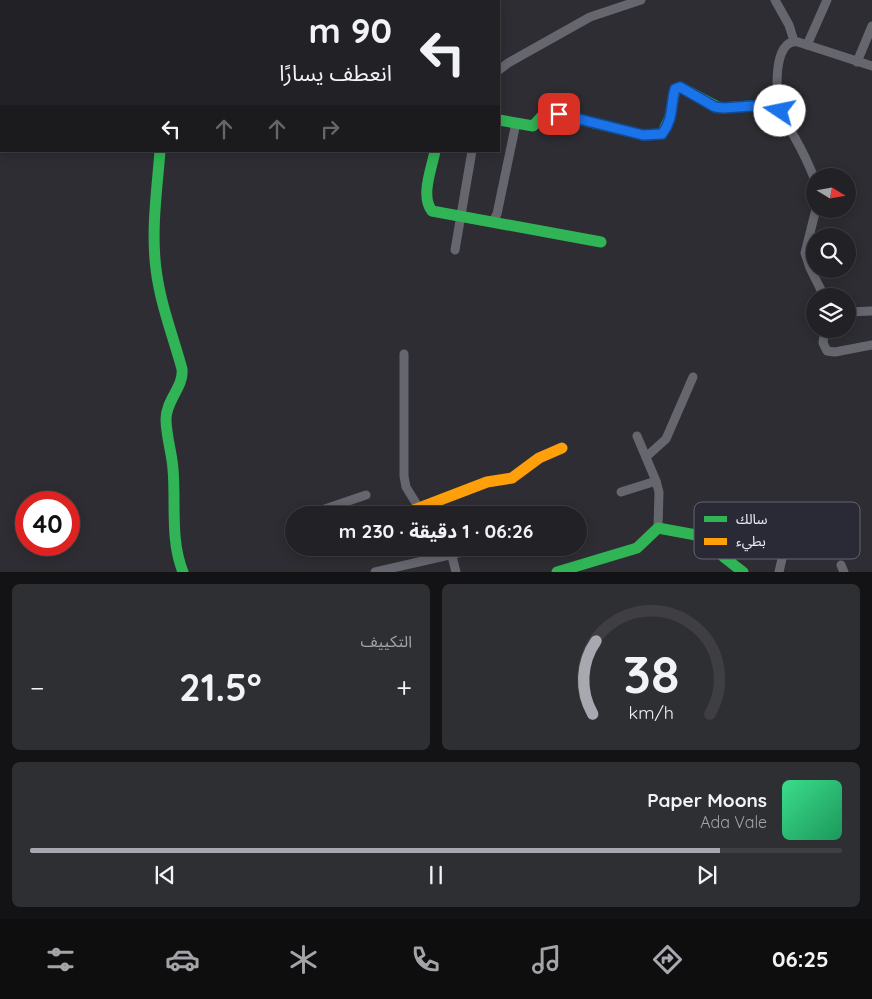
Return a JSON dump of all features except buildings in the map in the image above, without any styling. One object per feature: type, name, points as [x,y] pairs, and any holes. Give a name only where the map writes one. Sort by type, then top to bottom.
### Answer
[{"type":"street","points":[[500,69],[590,17],[641,0]]},
{"type":"street","points":[[775,0],[794,41]]},
{"type":"street","points":[[807,44],[827,0]]},
{"type":"street","points":[[857,62],[872,26]]},
{"type":"street","points":[[810,168],[780,111],[777,68],[782,50],[794,41],[872,66]]},
{"type":"street","points":[[500,120],[533,126],[544,114],[553,113],[643,135],[662,134],[668,126],[672,115],[675,89],[680,87],[715,107],[752,106],[780,111]]},
{"type":"street","points":[[493,220],[497,214],[516,123]]},
{"type":"street","points":[[160,152],[154,250],[156,272],[183,378],[169,403],[166,419],[173,468],[177,556],[183,572]]},
{"type":"street","points":[[435,152],[427,192],[428,206],[432,211],[483,222],[493,220],[601,242]]},
{"type":"street","points":[[455,250],[472,152]]},
{"type":"street","points":[[814,218],[805,253],[820,288]]},
{"type":"street","points":[[856,312],[872,311]]},
{"type":"street","points":[[824,338],[823,344],[827,351],[835,352],[872,345]]},
{"type":"street","points":[[404,354],[404,476],[406,487],[418,506]]},
{"type":"street","points":[[646,457],[666,439],[672,429],[693,377]]},
{"type":"street","points":[[557,572],[637,548],[644,544],[658,528],[659,492],[637,436]]},
{"type":"street","points":[[425,506],[487,482],[512,478],[539,458],[562,448]]},
{"type":"street","points":[[621,492],[656,481]]},
{"type":"street","points":[[335,506],[366,495]]},
{"type":"street","points":[[438,502],[439,506]]},
{"type":"street","points":[[658,528],[694,535]]},
{"type":"street","points":[[375,572],[433,556]]},
{"type":"street","points":[[452,556],[456,572]]},
{"type":"street","points":[[726,559],[743,572]]},
{"type":"street","points":[[779,572],[782,559]]},
{"type":"traffic: fast","points":[[500,120],[533,126],[544,114],[553,113],[643,135],[662,134],[670,117],[675,89],[680,87],[720,108],[752,106],[780,111]]},
{"type":"traffic: fast","points":[[160,152],[154,240],[160,294],[182,369],[182,376],[169,406],[166,419],[173,469],[176,547],[183,572]]},
{"type":"traffic: fast","points":[[435,152],[427,190],[427,198],[432,211],[601,242]]},
{"type":"traffic: fast","points":[[557,572],[637,548],[658,528],[694,535]]},
{"type":"traffic: fast","points":[[726,559],[743,572]]},
{"type":"traffic: slow","points":[[424,506],[487,482],[512,478],[539,458],[562,448]]},
{"type":"route","points":[[559,114],[643,135],[662,134],[668,126],[672,115],[675,89],[680,87],[715,107],[752,106],[780,111]]}]
